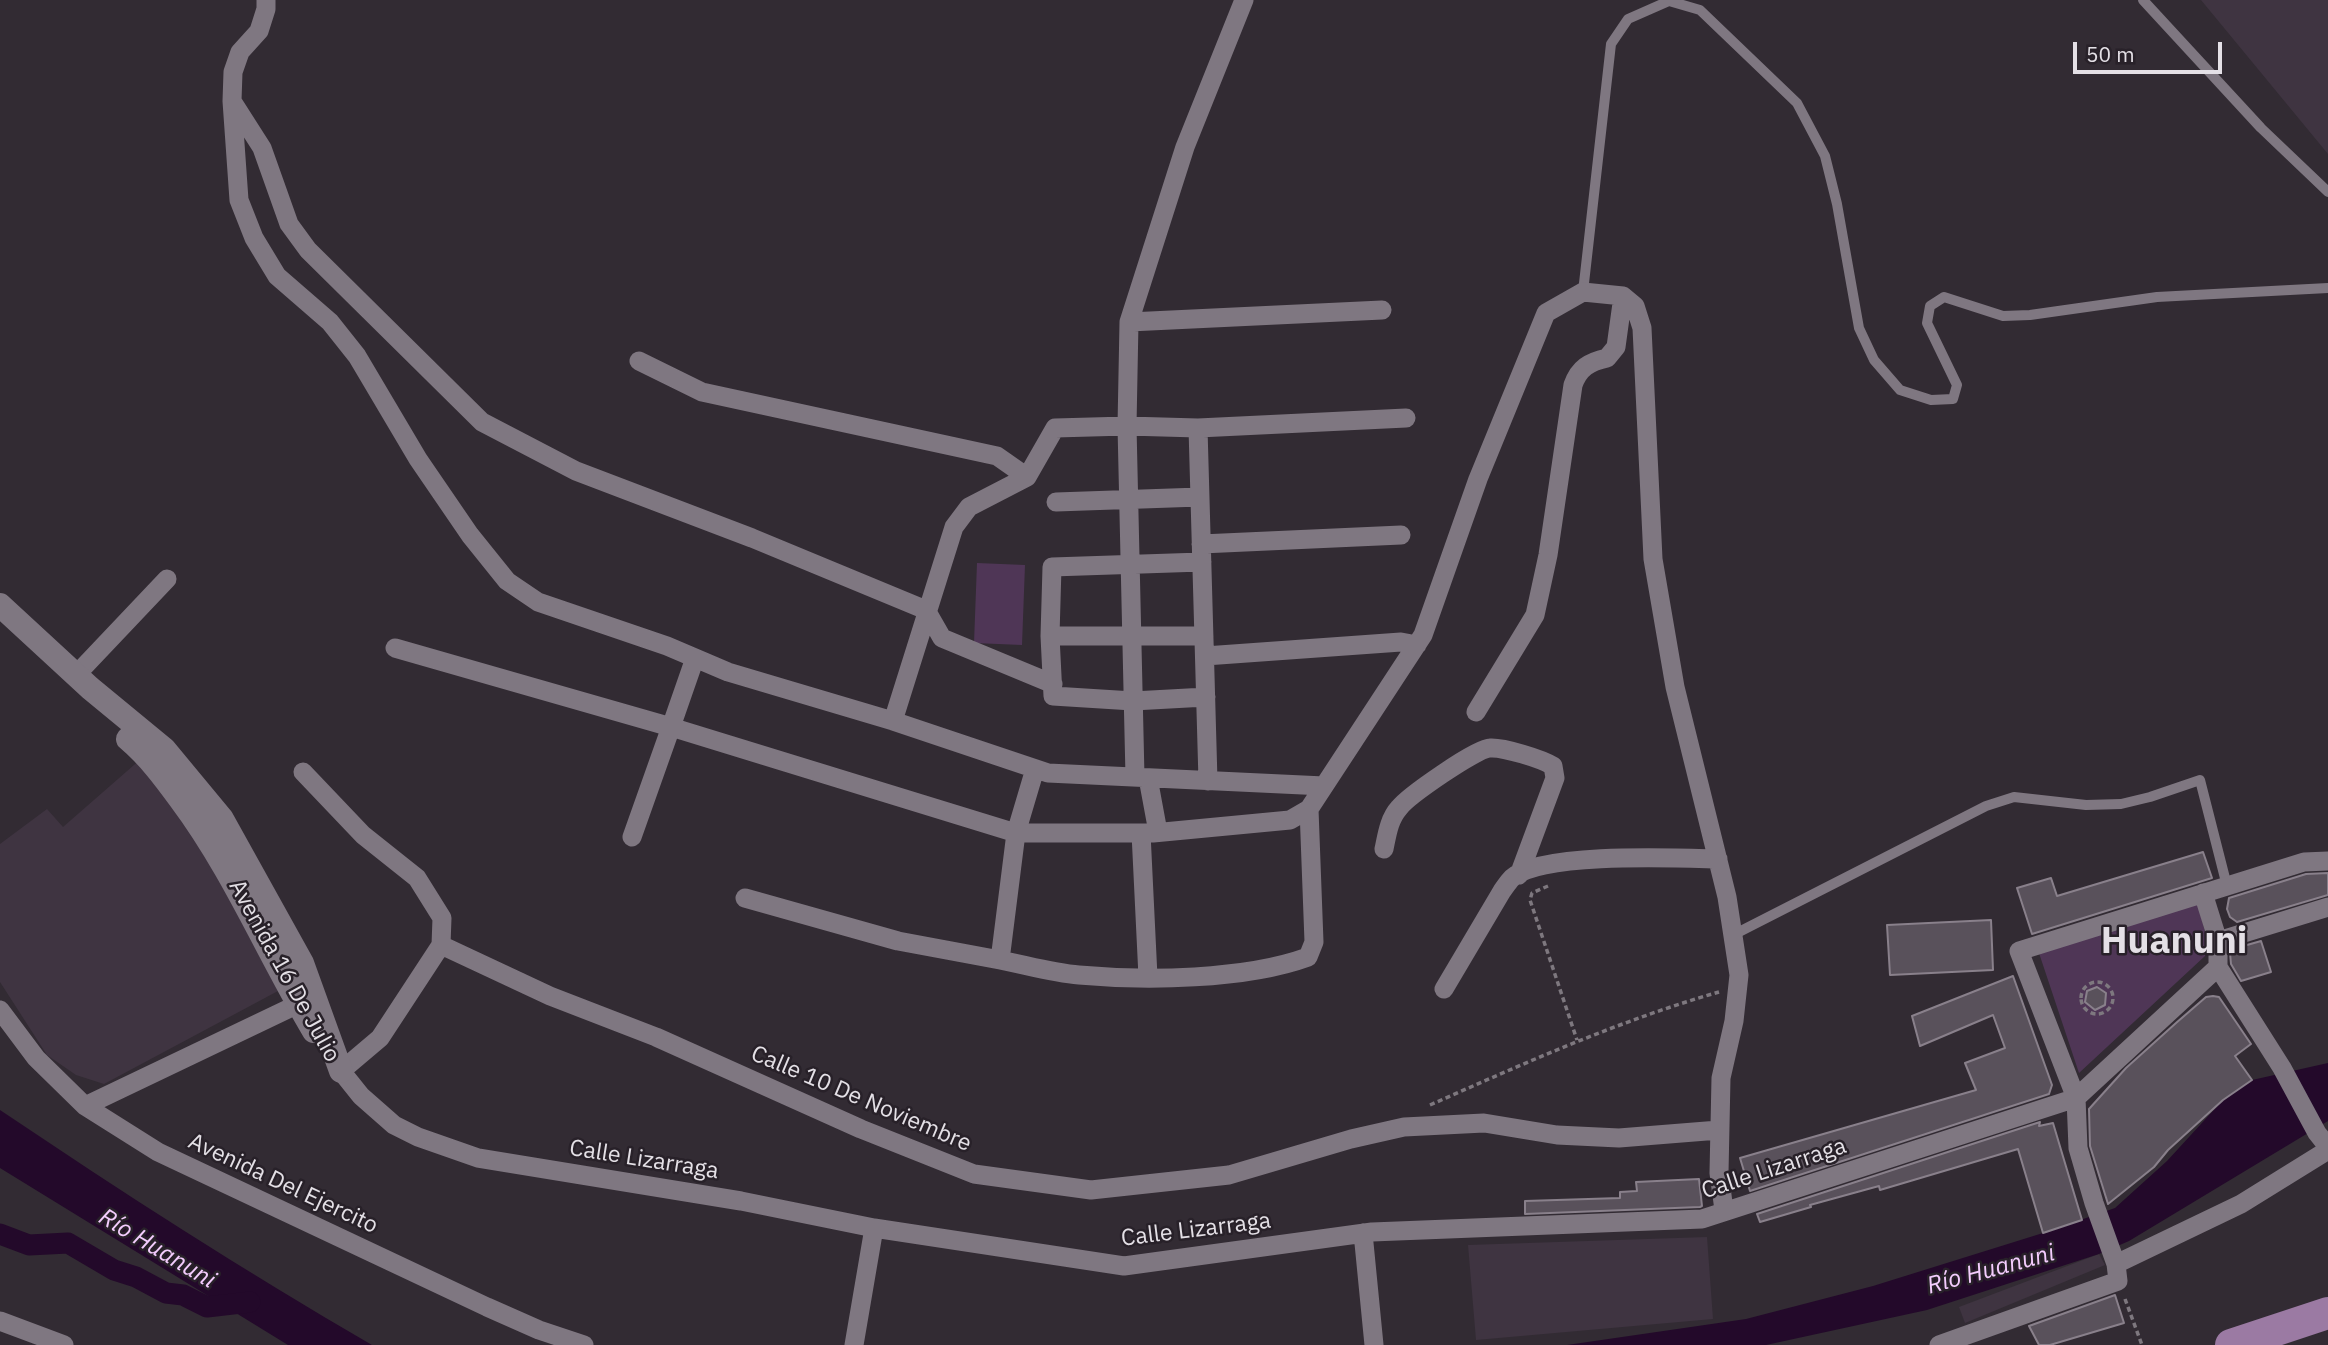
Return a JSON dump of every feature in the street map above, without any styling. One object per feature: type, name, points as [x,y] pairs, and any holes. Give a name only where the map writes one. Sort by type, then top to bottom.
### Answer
[{"type":"main road","points":[[2231,1345],[2328,1313]]},
{"type":"street","points":[[266,0],[259,31],[240,52],[233,72],[232,101],[239,200],[254,238],[277,276],[330,323],[357,356],[418,460],[470,535],[507,581],[538,602],[667,646],[729,672],[893,721],[1048,773],[1324,786]]},
{"type":"street","points":[[1148,977],[1149,833],[1133,701],[1127,426],[1129,323],[1185,147],[1244,0]]},
{"type":"street","points":[[232,101],[262,148],[289,223],[307,250],[482,422],[576,471],[752,538],[926,610],[942,638],[1053,684]]},
{"type":"street","points":[[395,648],[671,727],[1016,833],[1149,833],[1290,820],[1310,809],[1423,635],[1478,478],[1546,313],[1583,292],[1623,296],[1635,306],[1642,328],[1653,559],[1675,687],[1718,859],[1739,975],[1734,1021],[1721,1078],[1719,1174],[1724,1210]]},
{"type":"street","points":[[1476,712],[1535,615],[1548,555],[1573,385],[1577,373],[1591,361],[1607,358],[1616,347],[1623,296]]},
{"type":"street","points":[[1129,323],[1382,310]]},
{"type":"street","points":[[639,361],[702,392],[997,456],[1027,477]]},
{"type":"street","points":[[893,721],[954,527],[969,507],[1027,477],[1055,428],[1198,428],[1406,418]]},
{"type":"street","points":[[1198,428],[1208,780]]},
{"type":"street","points":[[1056,502],[1200,497]]},
{"type":"street","points":[[1206,697],[1133,701],[1053,696],[1050,636],[1052,567],[1130,564],[1202,553],[1401,535]]},
{"type":"street","points":[[76,675],[167,579]]},
{"type":"street","name":"Avenida 16 De Julio","points":[[0,606],[164,749],[222,819],[302,963],[306,1001]]},
{"type":"street","name":"Avenida 16 De Julio","points":[[0,628],[149,757],[204,830],[306,1001],[341,1071]]},
{"type":"street","points":[[1050,636],[1204,636]]},
{"type":"street","points":[[1205,656],[1401,642],[1416,645]]},
{"type":"street","points":[[632,837],[695,658]]},
{"type":"street","points":[[1384,849],[1390,825],[1399,807],[1468,756],[1489,747],[1543,760],[1553,766],[1555,778],[1518,875]]},
{"type":"street","points":[[1000,960],[1016,833],[1035,769]]},
{"type":"street","points":[[303,772],[363,835],[417,878],[442,918],[441,946],[380,1038],[341,1071]]},
{"type":"street","points":[[745,898],[898,941],[1078,975],[1177,978],[1279,967],[1308,957],[1314,942],[1310,809]]},
{"type":"street","points":[[1444,989],[1513,877],[1537,867],[1575,862],[1651,857],[1718,859]]},
{"type":"street","points":[[2116,1270],[2078,1148],[2076,1098],[2020,951],[2304,862],[2328,861]]},
{"type":"street","points":[[1939,1345],[2116,1270],[2241,1204],[2324,1144],[2282,1068],[2218,967],[2218,941],[2203,893]]},
{"type":"street","points":[[2218,941],[2328,907]]},
{"type":"street","name":"Calle 10 De Noviembre","points":[[441,946],[551,996],[656,1037],[861,1129],[974,1174],[987,1176],[1091,1190],[1229,1175],[1351,1139],[1404,1128],[1484,1123],[1558,1135],[1619,1138],[1719,1130]]},
{"type":"street","points":[[2076,1098],[2218,967]]},
{"type":"street","points":[[85,1106],[306,1001]]},
{"type":"street","name":"Avenida Del Ejercito","points":[[0,1010],[36,1058],[85,1106],[158,1152],[487,1307],[539,1330],[584,1345]]},
{"type":"street","name":"Calle Lizarraga","points":[[341,1071],[361,1096],[394,1125],[418,1137],[478,1158],[741,1201],[874,1228],[1124,1266],[1363,1233],[1702,1219],[2076,1098]]},
{"type":"street","points":[[854,1345],[874,1228]]},
{"type":"street","points":[[1363,1233],[1374,1345]]},
{"type":"street","points":[[0,1321],[64,1345]]},
{"type":"lane","points":[[2143,0],[2261,128],[2328,192]]},
{"type":"lane","points":[[1583,292],[1611,44],[1628,19],[1669,1],[1700,10],[1797,103],[1825,156],[1838,204],[1859,328],[1874,360],[1900,390],[1931,400],[1953,399],[1957,385],[1927,323],[1930,306],[1944,297],[2003,316],[2031,315],[2157,297],[2328,288]]},
{"type":"lane","points":[[1733,935],[1986,806],[2014,797],[2086,805],[2121,804],[2200,779],[2227,886]]},
{"type":"path","points":[[1554,883],[1532,893],[1530,900],[1577,1040]]},
{"type":"path","points":[[2099,982],[2108,986],[2113,999],[2108,1009],[2095,1014],[2084,1008],[2081,996],[2086,986],[2099,982]]},
{"type":"path","points":[[1422,1108],[1577,1040],[1663,1008],[1738,987]]},
{"type":"path","points":[[2116,1270],[2141,1345]]},
{"type":"shaded area","points":[[2201,0],[2328,0],[2328,154]]},
{"type":"shaded area","points":[[977,563],[1025,565],[1022,645],[974,643]]},
{"type":"shaded area","points":[[142,758],[188,817],[278,991],[104,1084],[76,1075],[47,1055],[0,982],[0,844],[47,809],[63,827]]},
{"type":"shaded area","points":[[2198,904],[2208,944],[2205,956],[2079,1073],[2039,953]]},
{"type":"shaded area","points":[[1707,1237],[1713,1319],[1476,1340],[1468,1245]]},
{"type":"shaded area","points":[[2099,1254],[2105,1265],[1965,1323],[1959,1307]]},
{"type":"water","name":"Río Huanuni","points":[[2328,1063],[2328,1121],[2129,1241],[2099,1254],[1927,1310],[1766,1345],[1567,1345],[1746,1319],[1873,1286],[2115,1208],[2167,1161],[2223,1100],[2252,1080]]},
{"type":"water","name":"Río Huanuni","points":[[0,1110],[184,1231],[372,1345],[288,1345],[0,1168]]},
{"type":"building","points":[[2203,852],[2212,878],[2032,934],[2017,888],[2051,878],[2057,896]]},
{"type":"building","points":[[2328,873],[2328,895],[2237,922],[2230,917],[2227,909],[2229,898],[2306,874]]},
{"type":"building","points":[[1991,920],[1993,970],[1890,975],[1887,925]]},
{"type":"building","points":[[2261,941],[2271,972],[2241,981],[2231,964],[2230,953],[2233,949]]},
{"type":"building","points":[[2013,976],[2052,1085],[2049,1094],[1750,1191],[1740,1158],[1976,1090],[1965,1063],[2005,1048],[1993,1015],[1920,1046],[1912,1016]]},
{"type":"building","points":[[2097,987],[2106,993],[2105,1005],[2095,1010],[2085,1002],[2087,991]]},
{"type":"building","points":[[2206,997],[2219,997],[2251,1044],[2235,1056],[2252,1080],[2223,1100],[2168,1150],[2154,1167],[2108,1204],[2090,1146],[2089,1109],[2126,1068]]},
{"type":"building","points":[[2040,1122],[2039,1126],[2053,1123],[2082,1220],[2043,1233],[2018,1149],[1880,1190],[1879,1186],[1810,1205],[1811,1207],[1760,1222],[1757,1214]]},
{"type":"building","points":[[1699,1179],[1700,1207],[1525,1214],[1525,1201],[1620,1198],[1620,1192],[1637,1191],[1636,1182]]},
{"type":"building","points":[[2115,1295],[2124,1323],[2050,1345],[2039,1345],[2029,1326]]},
{"type":"waterway","name":"Río Huanuni","points":[[0,1234],[29,1245],[68,1243],[114,1270],[136,1277],[166,1293],[183,1295],[207,1307],[250,1302]]},
{"type":"district","name":"Huanuni","points":[[2174,942]]}]
